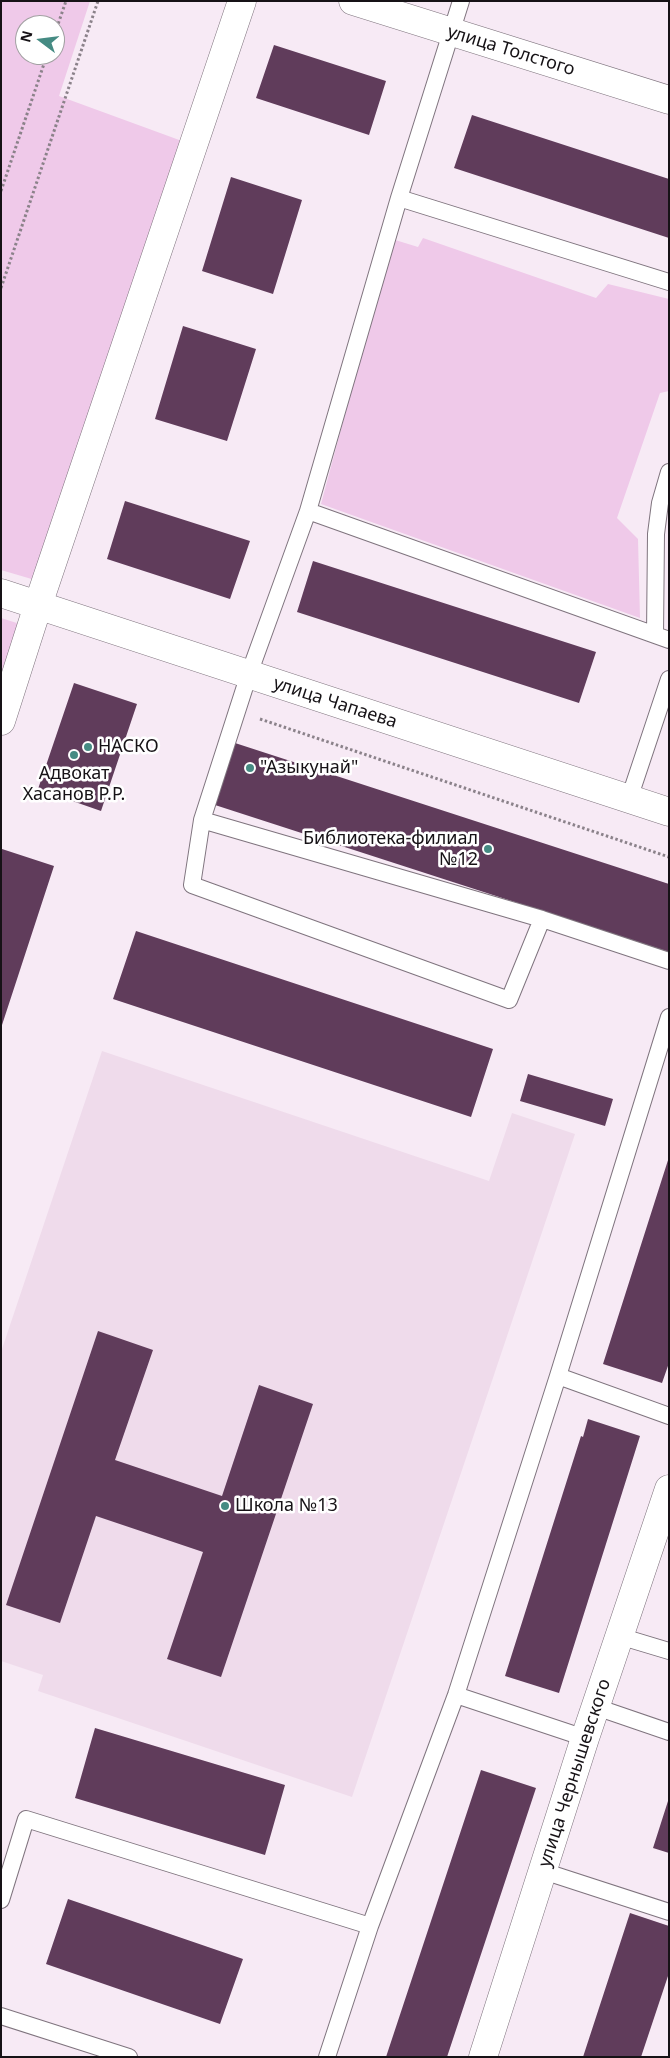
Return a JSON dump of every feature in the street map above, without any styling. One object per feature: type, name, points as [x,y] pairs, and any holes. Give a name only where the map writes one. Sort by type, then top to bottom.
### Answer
[{"type":"street","points":[[1,721],[242,1]]},
{"type":"street","name":"улица Толстого","points":[[353,1],[669,100]]},
{"type":"street","name":"улица Чапаева","points":[[1,593],[669,812]]},
{"type":"street","name":"улица Чернышевского","points":[[483,2057],[585,1738],[669,1489]]},
{"type":"lane","points":[[461,1],[399,198],[308,511],[249,674],[202,820],[192,885],[509,1000],[542,919]]},
{"type":"lane","points":[[399,198],[669,282]]},
{"type":"lane","points":[[308,511],[662,638],[656,534],[660,504],[669,472]]},
{"type":"lane","points":[[629,799],[669,678]]},
{"type":"lane","points":[[202,820],[542,919],[669,961]]},
{"type":"lane","points":[[327,2057],[370,1926],[456,1695],[558,1376],[669,1017]]},
{"type":"lane","points":[[558,1376],[669,1416]]},
{"type":"lane","points":[[620,1636],[669,1651]]},
{"type":"lane","points":[[456,1695],[585,1738]]},
{"type":"lane","points":[[596,1708],[669,1732]]},
{"type":"lane","points":[[1,1900],[26,1819],[370,1926]]},
{"type":"lane","points":[[543,1871],[669,1912]]},
{"type":"lane","points":[[1,2016],[129,2057]]},
{"type":"path","points":[[61,15],[66,1]]},
{"type":"path","points":[[1,288],[98,1]]},
{"type":"path","points":[[1,191],[44,65]]},
{"type":"path","points":[[237,711],[669,857]]},
{"type":"shaded area","points":[[1,1],[90,1],[59,96],[182,141],[35,580],[1,570]]},
{"type":"shaded area","points":[[423,238],[596,298],[608,284],[669,299],[669,391],[660,393],[617,518],[638,539],[640,618],[321,504],[392,239],[418,247]]},
{"type":"shaded area","points":[[1,618],[20,624],[1,680]]},
{"type":"shaded area","name":"Школа №13","points":[[102,1051],[489,1181],[512,1113],[575,1134],[352,1797],[38,1691],[43,1675],[1,1661],[1,1352]]},
{"type":"building","points":[[274,45],[386,81],[369,135],[256,98]]},
{"type":"building","points":[[472,115],[669,179],[669,238],[454,168]]},
{"type":"building","points":[[231,177],[302,200],[273,294],[202,271]]},
{"type":"building","points":[[183,326],[256,349],[227,441],[155,419]]},
{"type":"building","points":[[125,501],[250,541],[230,599],[107,559]]},
{"type":"building","points":[[313,561],[596,652],[579,703],[297,612]]},
{"type":"building","name":"НАСКО","points":[[74,683],[137,704],[101,811],[38,789]]},
{"type":"building","points":[[235,743],[669,884],[669,952],[215,805]]},
{"type":"building","points":[[1,850],[54,866],[2,1025]]},
{"type":"building","points":[[136,931],[493,1049],[471,1117],[113,999]]},
{"type":"building","points":[[528,1074],[613,1099],[605,1126],[520,1101]]},
{"type":"building","points":[[669,1157],[669,1363],[662,1383],[603,1364]]},
{"type":"building","points":[[98,1331],[153,1350],[115,1460],[222,1496],[259,1385],[313,1404],[221,1677],[167,1659],[203,1552],[96,1516],[60,1623],[6,1605]]},
{"type":"building","points":[[588,1419],[640,1436],[559,1693],[505,1676]]},
{"type":"building","points":[[95,1728],[285,1785],[265,1855],[75,1798]]},
{"type":"building","points":[[481,1770],[536,1788],[447,2057],[386,2057]]},
{"type":"building","points":[[669,1801],[669,1853],[653,1848]]},
{"type":"building","points":[[68,1899],[243,1959],[220,2024],[46,1964]]},
{"type":"building","points":[[630,1913],[669,1926],[669,1973],[641,2057],[583,2057]]},
{"type":"place","name":"НАСКО","points":[[88,747]]},
{"type":"place","name":"Адвокат Хасанов Р.Р.","points":[[74,755]]},
{"type":"place","name":"\"Азыкунай\"","points":[[250,768]]},
{"type":"place","name":"Библиотека-филиал №12","points":[[488,849]]},
{"type":"place","name":"Школа №13","points":[[225,1506]]}]
